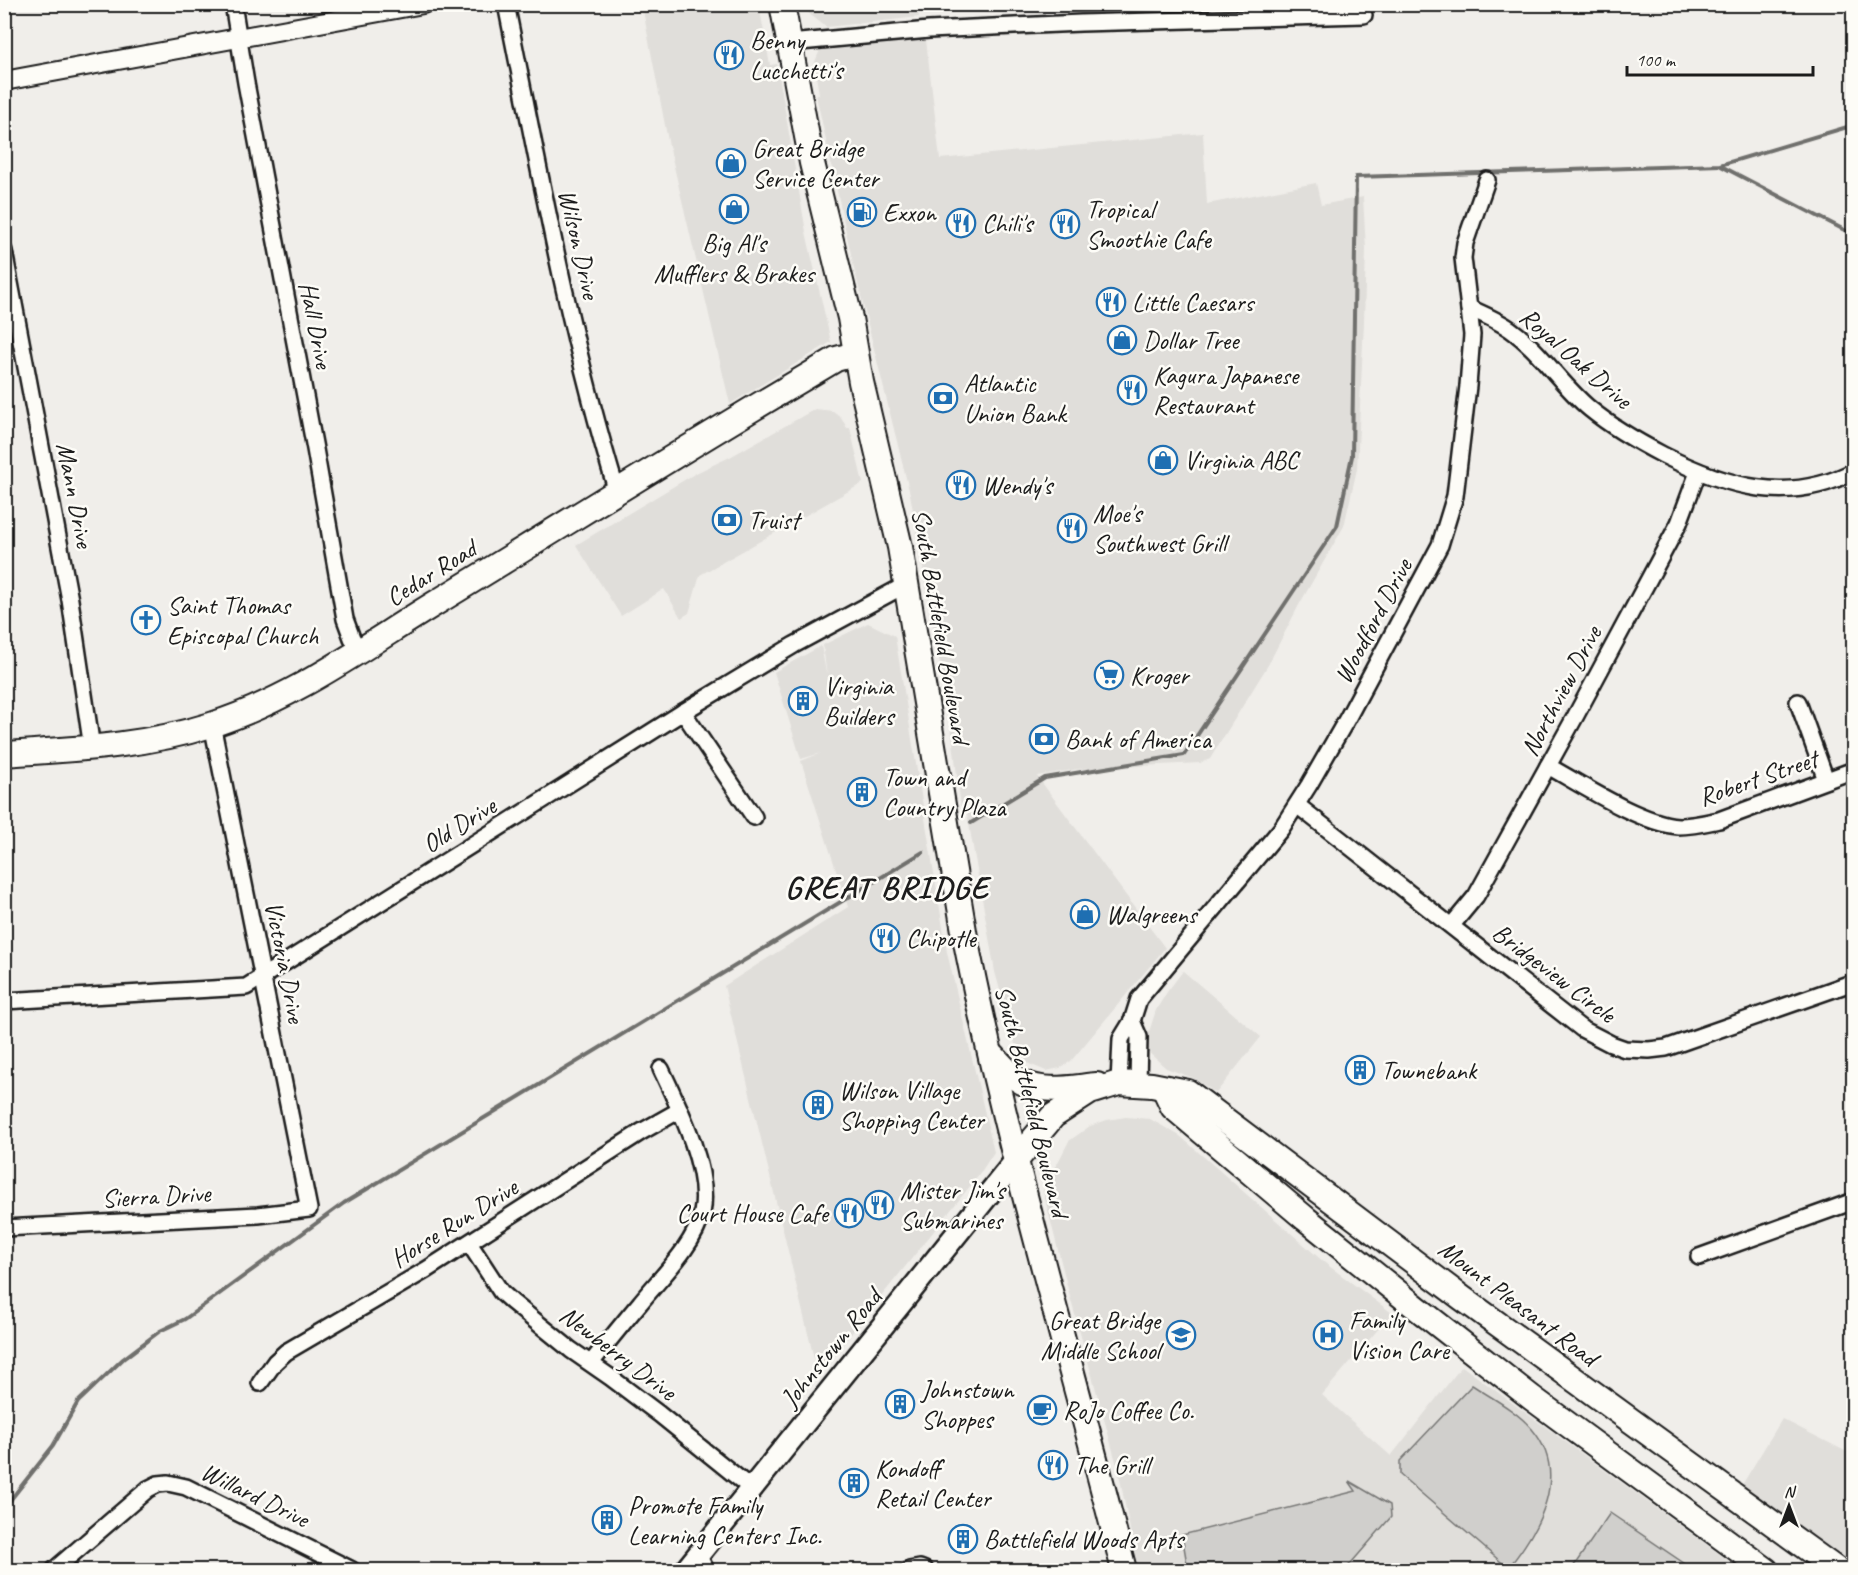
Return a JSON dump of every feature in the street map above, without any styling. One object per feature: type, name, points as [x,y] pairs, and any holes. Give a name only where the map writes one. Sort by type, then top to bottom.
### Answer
[{"type":"main road","name":"South Battlefield Boulevard","points":[[782,4],[812,163],[848,312],[855,354],[900,547],[965,937],[990,1053],[1058,1325],[1124,1570]]},
{"type":"main road","name":"Cedar Road","points":[[4,754],[92,748],[153,740],[212,724],[271,701],[360,652],[836,359],[855,354]]},
{"type":"main road","name":"Mount Pleasant Road","points":[[990,1053],[1021,1082],[1036,1088],[1053,1089],[1124,1083],[1188,1092],[1462,1298],[1836,1570]]},
{"type":"main road","points":[[1017,1159],[1053,1116],[1090,1092],[1124,1083]]},
{"type":"main road","points":[[1164,1088],[1173,1107],[1306,1219],[1417,1308],[1532,1398],[1766,1570]]},
{"type":"main road","points":[[1200,1128],[1207,1126],[1220,1129],[1249,1147],[1292,1180],[1349,1211]]},
{"type":"main road","name":"Johnstown Road","points":[[696,1566],[752,1489],[1017,1159]]},
{"type":"street","name":"Hall Drive","points":[[233,4],[345,619],[360,652]]},
{"type":"street","points":[[4,81],[423,4]]},
{"type":"street","name":"Wilson Drive","points":[[506,4],[537,166],[576,337],[617,492]]},
{"type":"street","points":[[789,43],[935,30],[1081,23],[1364,15]]},
{"type":"street","name":"Woodford Drive","points":[[1124,1083],[1121,1039],[1132,1021],[1139,999],[1281,829],[1347,719],[1423,581],[1447,527],[1456,487],[1472,335],[1464,250],[1487,180]]},
{"type":"street","name":"Mann Drive","points":[[4,251],[66,576],[92,748]]},
{"type":"street","name":"Royal Oak Drive","points":[[1469,308],[1511,330],[1590,409],[1642,444],[1698,472],[1724,482],[1779,490],[1821,486],[1854,471]]},
{"type":"street","name":"Northview Drive","points":[[1452,925],[1476,896],[1548,766],[1679,523],[1698,472]]},
{"type":"street","name":"Old Drive","points":[[4,1001],[246,987],[683,712],[794,645],[907,584]]},
{"type":"street","points":[[1798,702],[1826,780]]},
{"type":"street","points":[[683,712],[754,817]]},
{"type":"street","name":"Victoria Drive","points":[[212,724],[309,1209]]},
{"type":"street","name":"Robert Street","points":[[1548,766],[1634,813],[1677,826],[1704,824],[1719,820],[1854,770]]},
{"type":"street","name":"Bridgeview Circle","points":[[1296,805],[1582,1029],[1611,1044],[1632,1050],[1675,1046],[1854,982]]},
{"type":"street","points":[[591,1364],[677,1257],[692,1237],[699,1221],[703,1200],[694,1148],[661,1069]]},
{"type":"street","name":"Horse Run Drive","points":[[260,1383],[275,1362],[286,1352],[469,1243],[641,1132],[680,1110]]},
{"type":"street","points":[[1699,1257],[1854,1201]]},
{"type":"street","name":"Sierra Drive","points":[[4,1228],[258,1215],[309,1209]]},
{"type":"street","name":"Newberry Drive","points":[[469,1243],[501,1292],[571,1350],[659,1414],[752,1489]]},
{"type":"street","name":"Willard Drive","points":[[54,1570],[148,1489],[158,1484],[168,1483],[176,1484],[213,1500],[352,1570]]},
{"type":"street","points":[[909,1570],[920,1568],[925,1570]]},
{"type":"shaded area","points":[[642,5],[759,5],[770,65],[777,64],[806,232],[831,342],[730,404],[668,141]]},
{"type":"shaded area","points":[[806,5],[917,5],[919,17],[826,27],[807,12]]},
{"type":"shaded area","points":[[926,40],[940,159],[1203,133],[1207,204],[1316,183],[1321,205],[1363,197],[1366,249],[1357,469],[1344,526],[1268,665],[1210,759],[1200,763],[1079,769],[1037,776],[1165,948],[1071,1061],[1060,1068],[1046,1071],[1027,1063],[1017,1051],[995,972],[967,813],[962,816],[951,726],[910,494],[854,268],[816,95],[819,94],[814,64],[820,50]]},
{"type":"shaded area","points":[[815,409],[833,411],[841,417],[847,428],[850,428],[863,483],[700,575],[689,613],[681,618],[664,589],[621,616],[576,545],[696,473],[730,457]]},
{"type":"shaded area","name":"Wilson Village Shopping Center","points":[[868,623],[895,636],[947,952],[994,1152],[979,1175],[818,1375],[724,986],[848,907],[801,761],[821,753],[801,759],[774,672],[821,646],[827,677],[823,645]]},
{"type":"shaded area","points":[[1183,971],[1261,1037],[1216,1093],[1193,1078],[1166,1068],[1147,1051],[1149,1032],[1156,1010]]},
{"type":"shaded area","name":"Great Bridge Middle School","points":[[1126,1117],[1150,1119],[1180,1136],[1325,1263],[1392,1313],[1322,1395],[1391,1456],[1462,1366],[1741,1570],[1138,1570],[1118,1469],[1043,1191],[1069,1141],[1090,1126]]},
{"type":"shaded area","points":[[1472,1385],[1526,1422],[1543,1446],[1549,1464],[1550,1482],[1540,1519],[1520,1553],[1508,1568],[1400,1475],[1400,1461]]},
{"type":"shaded area","points":[[1782,1419],[1853,1455],[1853,1565],[1742,1485]]},
{"type":"shaded area","points":[[1349,1481],[1390,1505],[1391,1517],[1345,1570],[1188,1570],[1182,1535],[1356,1491]]},
{"type":"shaded area","points":[[1610,1513],[1694,1570],[1571,1570]]},
{"type":"waterway","points":[[971,823],[1045,778],[1184,755],[1337,526],[1352,456],[1356,177],[1720,165],[1854,125]]},
{"type":"waterway","points":[[1721,166],[1854,235]]},
{"type":"waterway","points":[[4,1508],[53,1446],[78,1402],[123,1359],[160,1331],[185,1319],[344,1203],[923,852]]},
{"type":"place","name":"Benny Lucchetti's","points":[[729,55]]},
{"type":"place","name":"Great Bridge Service Center","points":[[731,163]]},
{"type":"place","name":"Big Al's Mufflers & Brakes","points":[[734,209]]},
{"type":"place","name":"Exxon","points":[[862,212]]},
{"type":"place","name":"Chili's","points":[[961,223]]},
{"type":"place","name":"Tropical Smoothie Cafe","points":[[1065,224]]},
{"type":"place","name":"Little Caesars","points":[[1111,302]]},
{"type":"place","name":"Dollar Tree","points":[[1122,340]]},
{"type":"place","name":"Kagura Japanese Restaurant","points":[[1132,390]]},
{"type":"place","name":"Atlantic Union Bank","points":[[943,398]]},
{"type":"place","name":"Virginia ABC","points":[[1163,460]]},
{"type":"place","name":"Wendy's","points":[[961,485]]},
{"type":"place","name":"Truist","points":[[727,520]]},
{"type":"place","name":"Moe's Southwest Grill","points":[[1072,528]]},
{"type":"place","name":"Saint Thomas Episcopal Church","points":[[146,620]]},
{"type":"place","name":"Kroger","points":[[1109,675]]},
{"type":"place","name":"Virginia Builders","points":[[803,701]]},
{"type":"place","name":"Bank of America","points":[[1044,739]]},
{"type":"place","name":"Town and Country Plaza","points":[[862,792]]},
{"type":"place","name":"Walgreens","points":[[1085,914]]},
{"type":"place","name":"Chipotle","points":[[885,938]]},
{"type":"place","name":"Townebank","points":[[1360,1070]]},
{"type":"place","name":"Wilson Village Shopping Center","points":[[818,1105]]},
{"type":"place","name":"Mister Jim's Submarines","points":[[879,1205]]},
{"type":"place","name":"Court House Cafe","points":[[849,1213]]},
{"type":"place","name":"Great Bridge Middle School","points":[[1181,1335]]},
{"type":"place","name":"Family Vision Care","points":[[1328,1335]]},
{"type":"place","name":"Johnstown Shoppes","points":[[900,1404]]},
{"type":"place","name":"RoJo Coffee Co.","points":[[1042,1410]]},
{"type":"place","name":"The Grill","points":[[1053,1465]]},
{"type":"place","name":"Kondoff Retail Center","points":[[854,1483]]},
{"type":"place","name":"Promote Family Learning Centers Inc.","points":[[607,1520]]},
{"type":"place","name":"Battlefield Woods Apts","points":[[963,1539]]},
{"type":"district","name":"GREAT BRIDGE","points":[[887,887]]}]
